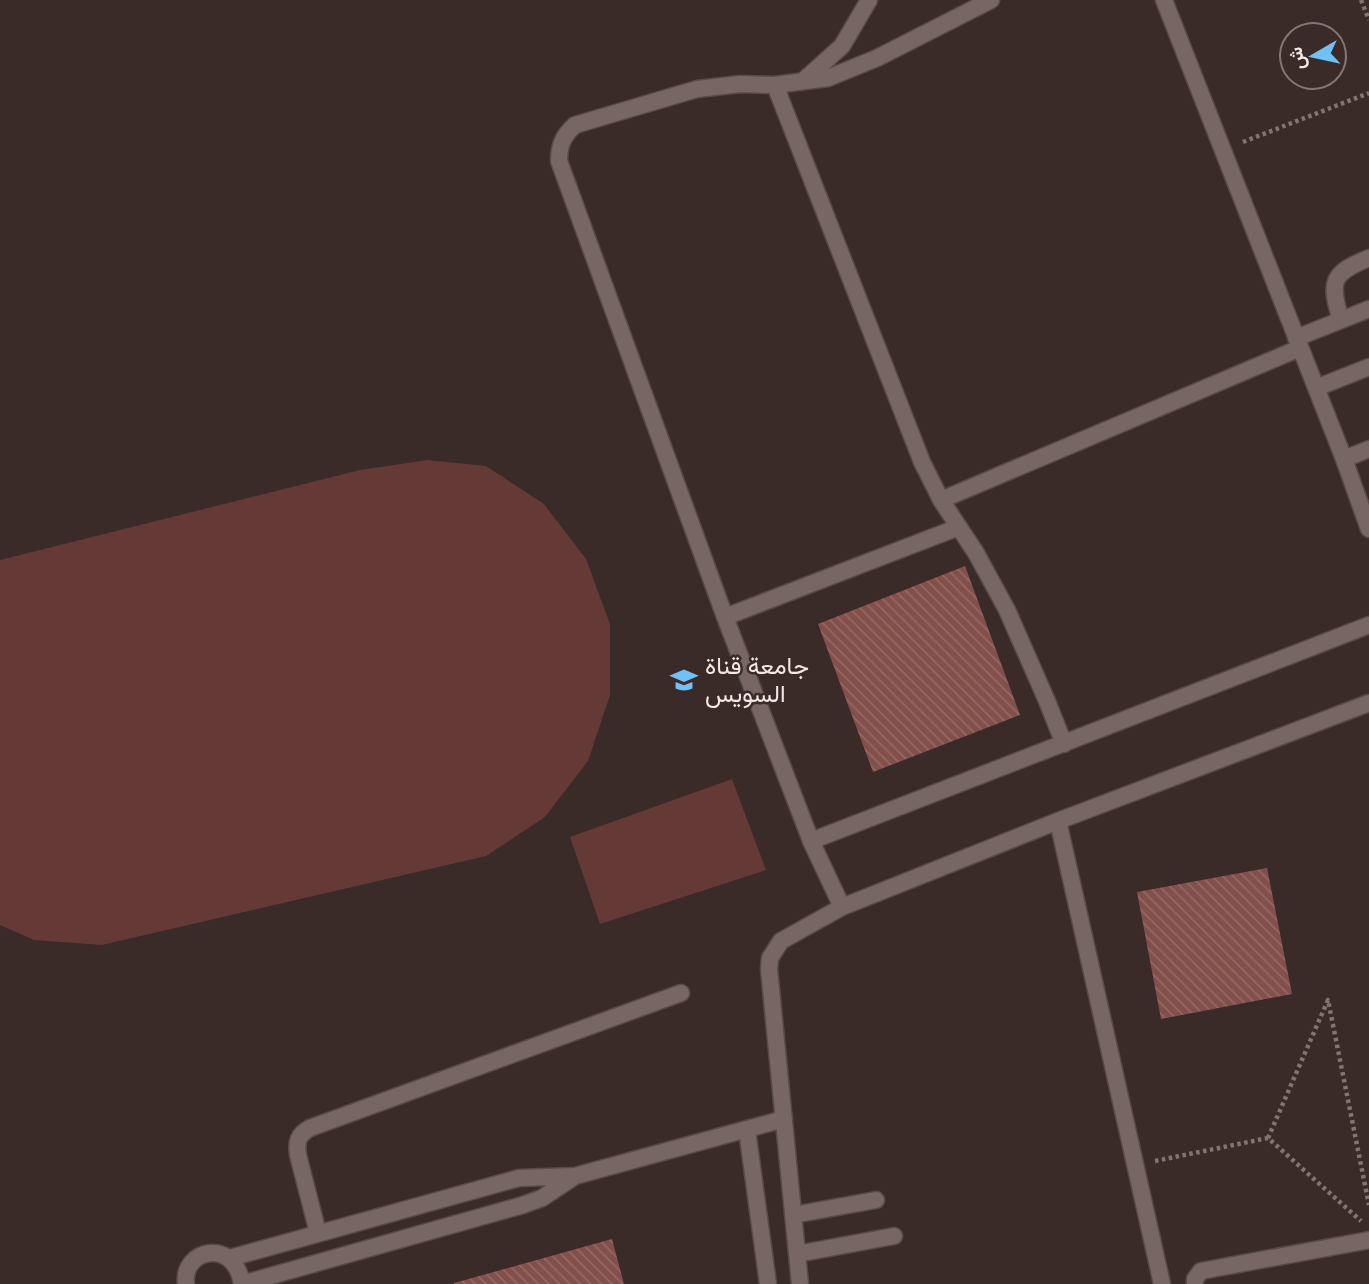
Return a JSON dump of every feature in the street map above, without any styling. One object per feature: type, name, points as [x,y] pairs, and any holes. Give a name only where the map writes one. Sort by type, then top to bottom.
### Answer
[{"type":"lane","points":[[802,82],[842,46],[869,0]]},
{"type":"lane","points":[[842,907],[811,841],[725,617],[559,161],[559,147],[565,135],[575,125],[696,89],[775,85],[828,78],[877,58],[991,0]]},
{"type":"lane","points":[[1164,0],[1369,529]]},
{"type":"lane","points":[[775,85],[922,462],[941,500],[976,552],[1007,610],[1064,744]]},
{"type":"lane","points":[[1341,320],[1333,295],[1337,276],[1343,269],[1369,258]]},
{"type":"lane","points":[[941,500],[1298,343],[1341,320],[1369,309]]},
{"type":"lane","points":[[1316,387],[1369,367]]},
{"type":"lane","points":[[1344,459],[1369,449]]},
{"type":"lane","points":[[725,617],[959,527]]},
{"type":"lane","points":[[811,841],[1369,625]]},
{"type":"lane","points":[[800,1284],[770,958],[781,941],[842,907],[1058,821],[1369,703]]},
{"type":"lane","points":[[1058,821],[1162,1284]]},
{"type":"lane","points":[[318,1233],[298,1155],[296,1143],[301,1133],[335,1118],[681,993]]},
{"type":"lane","points":[[230,1258],[519,1178],[575,1175],[784,1119]]},
{"type":"lane","points":[[747,1130],[768,1284]]},
{"type":"lane","points":[[186,1284],[185,1278],[190,1264],[202,1255],[216,1252],[230,1258],[239,1269],[242,1284],[523,1205],[542,1198],[575,1175]]},
{"type":"lane","points":[[793,1215],[876,1200]]},
{"type":"lane","points":[[797,1255],[894,1236]]},
{"type":"lane","points":[[1195,1284],[1201,1271],[1369,1240]]},
{"type":"path","points":[[1361,0],[1369,20]]},
{"type":"path","points":[[1223,150],[1369,93]]},
{"type":"path","points":[[1268,1138],[1328,1000],[1369,1205]]},
{"type":"path","points":[[1135,1165],[1268,1138]]},
{"type":"path","points":[[1268,1138],[1369,1229]]},
{"type":"shaded area","points":[[427,460],[486,466],[544,504],[586,559],[610,624],[610,695],[588,761],[545,817],[486,856],[102,945],[34,940],[0,925],[0,560],[360,470]]},
{"type":"shaded area","points":[[732,779],[766,870],[600,924],[570,837]]},
{"type":"building","points":[[965,566],[1020,715],[873,772],[818,624]]},
{"type":"building","points":[[1267,868],[1292,994],[1161,1019],[1137,892]]},
{"type":"building","points":[[612,1239],[624,1284],[454,1284],[454,1283]]},
{"type":"place","name":"جامعة قناة السويس","points":[[684,680]]}]
